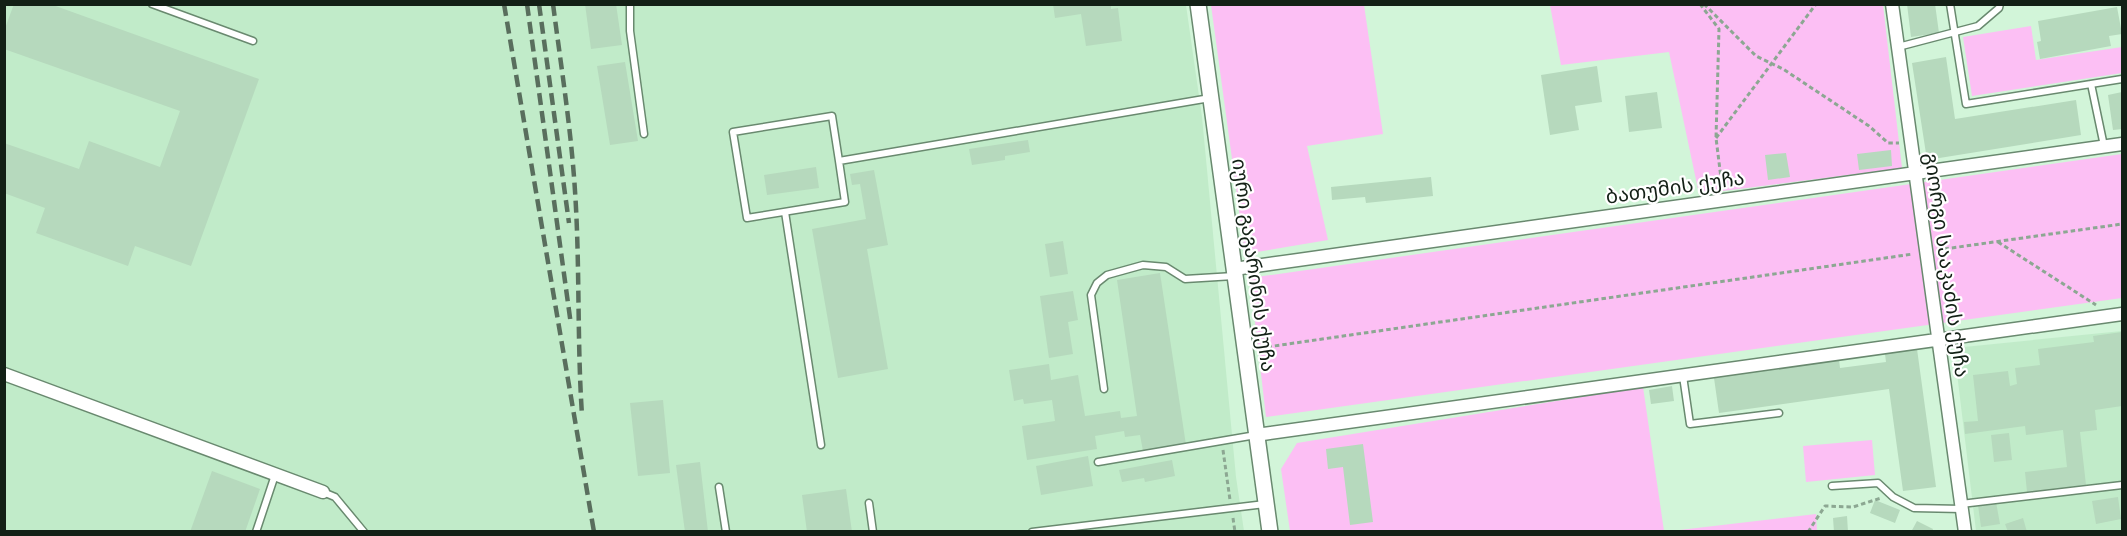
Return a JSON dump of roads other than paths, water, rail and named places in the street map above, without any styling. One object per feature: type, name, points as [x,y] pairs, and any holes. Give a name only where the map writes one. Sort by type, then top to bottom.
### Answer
[{"type":"street","name":"იური გაგარინის ქუჩა","points":[[1198,4],[1270,531]]},
{"type":"street","name":"გიორგი სააკაძის ქუჩა","points":[[1892,4],[1896,47],[1965,531]]},
{"type":"street","name":"ბათუმის ქუჩა","points":[[1234,272],[2122,144]]},
{"type":"street","points":[[1256,435],[2118,315]]},
{"type":"street","points":[[4,374],[323,492]]},
{"type":"lane","points":[[152,4],[253,41]]},
{"type":"lane","points":[[630,4],[630,31],[644,134]]},
{"type":"lane","points":[[1950,4],[1966,104],[2122,79]]},
{"type":"lane","points":[[1896,47],[1978,26],[2000,4]]},
{"type":"lane","points":[[2091,84],[2104,147]]},
{"type":"lane","points":[[839,161],[1210,98]]},
{"type":"lane","points":[[832,116],[839,161],[845,202],[747,218],[733,132],[832,116]]},
{"type":"lane","points":[[785,212],[821,445]]},
{"type":"lane","points":[[1104,389],[1091,296],[1097,284],[1107,275],[1143,265],[1166,267],[1185,279],[1234,272]]},
{"type":"lane","points":[[1683,375],[1690,424],[1779,413]]},
{"type":"lane","points":[[1098,462],[1256,435]]},
{"type":"lane","points":[[256,531],[276,475]]},
{"type":"lane","points":[[1832,486],[1878,483],[1914,508],[1962,507],[2122,485]]},
{"type":"lane","points":[[719,487],[726,531]]},
{"type":"lane","points":[[323,492],[335,497],[364,531]]},
{"type":"lane","points":[[869,503],[873,531]]},
{"type":"lane","points":[[1032,531],[1266,504]]},
{"type":"railway","points":[[504,4],[594,532]]},
{"type":"railway","points":[[527,4],[571,325]]},
{"type":"railway","points":[[539,4],[569,223]]},
{"type":"railway","points":[[553,4],[575,191],[582,415]]}]
